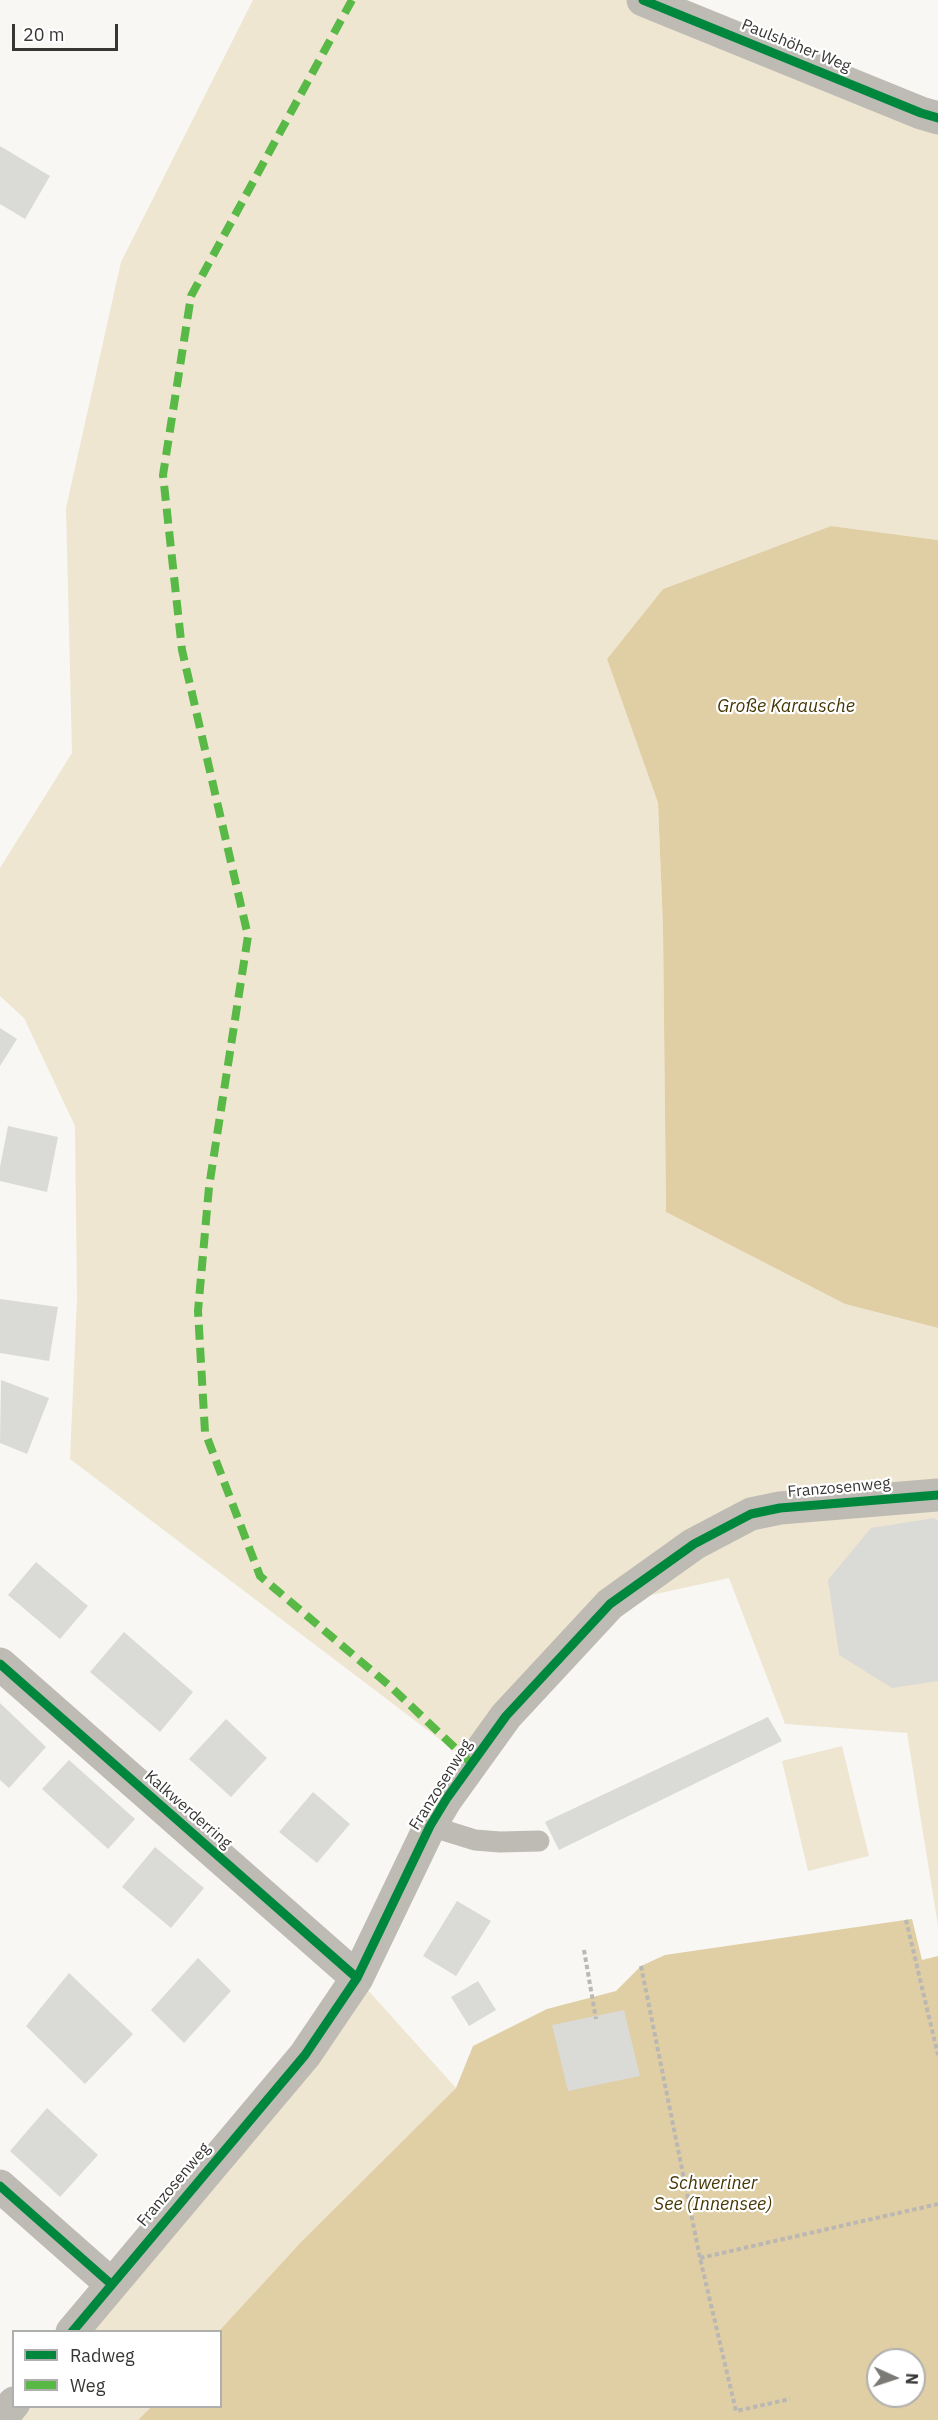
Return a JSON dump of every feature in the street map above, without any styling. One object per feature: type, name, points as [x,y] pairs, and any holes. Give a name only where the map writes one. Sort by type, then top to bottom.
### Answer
[{"type":"street","name":"Paulshöher Weg","points":[[644,0],[938,118]]},
{"type":"street","name":"Franzosenweg","points":[[73,2330],[305,2055],[357,1978],[430,1826],[447,1798],[506,1716],[610,1604],[694,1545],[751,1514],[780,1508],[938,1495]]},
{"type":"street","name":"Kalkwerderring","points":[[0,1664],[357,1978]]},
{"type":"street","points":[[0,2186],[111,2284]]},
{"type":"street","points":[[0,2420],[12,2405]]},
{"type":"lane","points":[[430,1826],[475,1840],[539,1841]]},
{"type":"path","points":[[906,1920],[938,2055]]},
{"type":"path","points":[[584,1950],[596,2019]]},
{"type":"path","points":[[641,1966],[700,2258],[736,2411],[790,2399]]},
{"type":"path","points":[[700,2258],[938,2204]]},
{"type":"shaded area","points":[[253,0],[643,0],[938,118],[938,540],[831,526],[663,589],[607,659],[658,803],[663,928],[666,1212],[845,1304],[938,1328],[938,1926],[907,1733],[785,1724],[729,1578],[610,1604],[471,1763],[70,1459],[77,1299],[75,1126],[24,1018],[0,996],[0,868],[72,753],[66,508],[121,262]]},
{"type":"shaded area","points":[[842,1746],[869,1856],[808,1871],[782,1761]]},
{"type":"shaded area","points":[[357,1978],[456,2088],[302,2241],[220,2330],[74,2330]]},
{"type":"shaded area","points":[[12,2408],[150,2408],[138,2420],[0,2420]]},
{"type":"water","name":"Große Karausche","points":[[831,526],[938,540],[938,1328],[845,1304],[666,1212],[663,928],[658,803],[607,659],[663,589]]},
{"type":"water","name":"Schweriner See (Innensee)","points":[[912,1919],[922,1960],[938,1956],[938,2420],[138,2420],[150,2408],[222,2408],[222,2330],[220,2330],[302,2241],[456,2088],[473,2046],[547,2009],[616,1991],[641,1966],[665,1955]]},
{"type":"building","points":[[0,146],[50,176],[25,219],[0,204]]},
{"type":"building","points":[[0,1028],[17,1039],[0,1066]]},
{"type":"building","points":[[8,1126],[58,1137],[47,1192],[0,1181],[0,1167]]},
{"type":"building","points":[[0,1299],[58,1307],[49,1361],[0,1353]]},
{"type":"building","points":[[1,1380],[49,1398],[27,1454],[0,1443]]},
{"type":"building","points":[[934,1518],[938,1521],[938,1681],[892,1688],[839,1655],[828,1580],[871,1528]]},
{"type":"building","points":[[36,1562],[88,1606],[60,1639],[8,1595]]},
{"type":"building","points":[[124,1632],[193,1692],[160,1732],[90,1672]]},
{"type":"building","points":[[0,1703],[46,1747],[9,1788],[0,1780]]},
{"type":"building","points":[[768,1717],[782,1741],[559,1850],[545,1822]]},
{"type":"building","points":[[226,1719],[267,1758],[231,1797],[189,1759]]},
{"type":"building","points":[[69,1760],[135,1819],[108,1849],[42,1789]]},
{"type":"building","points":[[313,1792],[350,1824],[317,1863],[279,1832]]},
{"type":"building","points":[[155,1847],[204,1888],[171,1928],[122,1887]]},
{"type":"building","points":[[457,1901],[491,1921],[456,1976],[423,1956]]},
{"type":"building","points":[[198,1958],[231,1991],[184,2043],[151,2010]]},
{"type":"building","points":[[69,1973],[133,2034],[85,2084],[26,2026]]},
{"type":"building","points":[[478,1981],[496,2010],[469,2026],[451,1997]]},
{"type":"building","points":[[624,2010],[640,2076],[568,2091],[552,2025]]},
{"type":"building","points":[[47,2108],[98,2155],[60,2197],[10,2151]]},
{"type":"marked path","points":[[352,0],[191,296],[163,475],[182,650],[248,936],[209,1187],[198,1311],[205,1432],[260,1576],[391,1687],[471,1763]]},
{"type":"cycle path","points":[[643,0],[938,118]]},
{"type":"cycle path","points":[[74,2330],[305,2055],[357,1978],[430,1826],[447,1798],[506,1716],[610,1604],[694,1544],[751,1514],[780,1508],[938,1495]]},
{"type":"cycle path","points":[[0,1664],[357,1978]]},
{"type":"cycle path","points":[[0,2186],[111,2284]]}]
